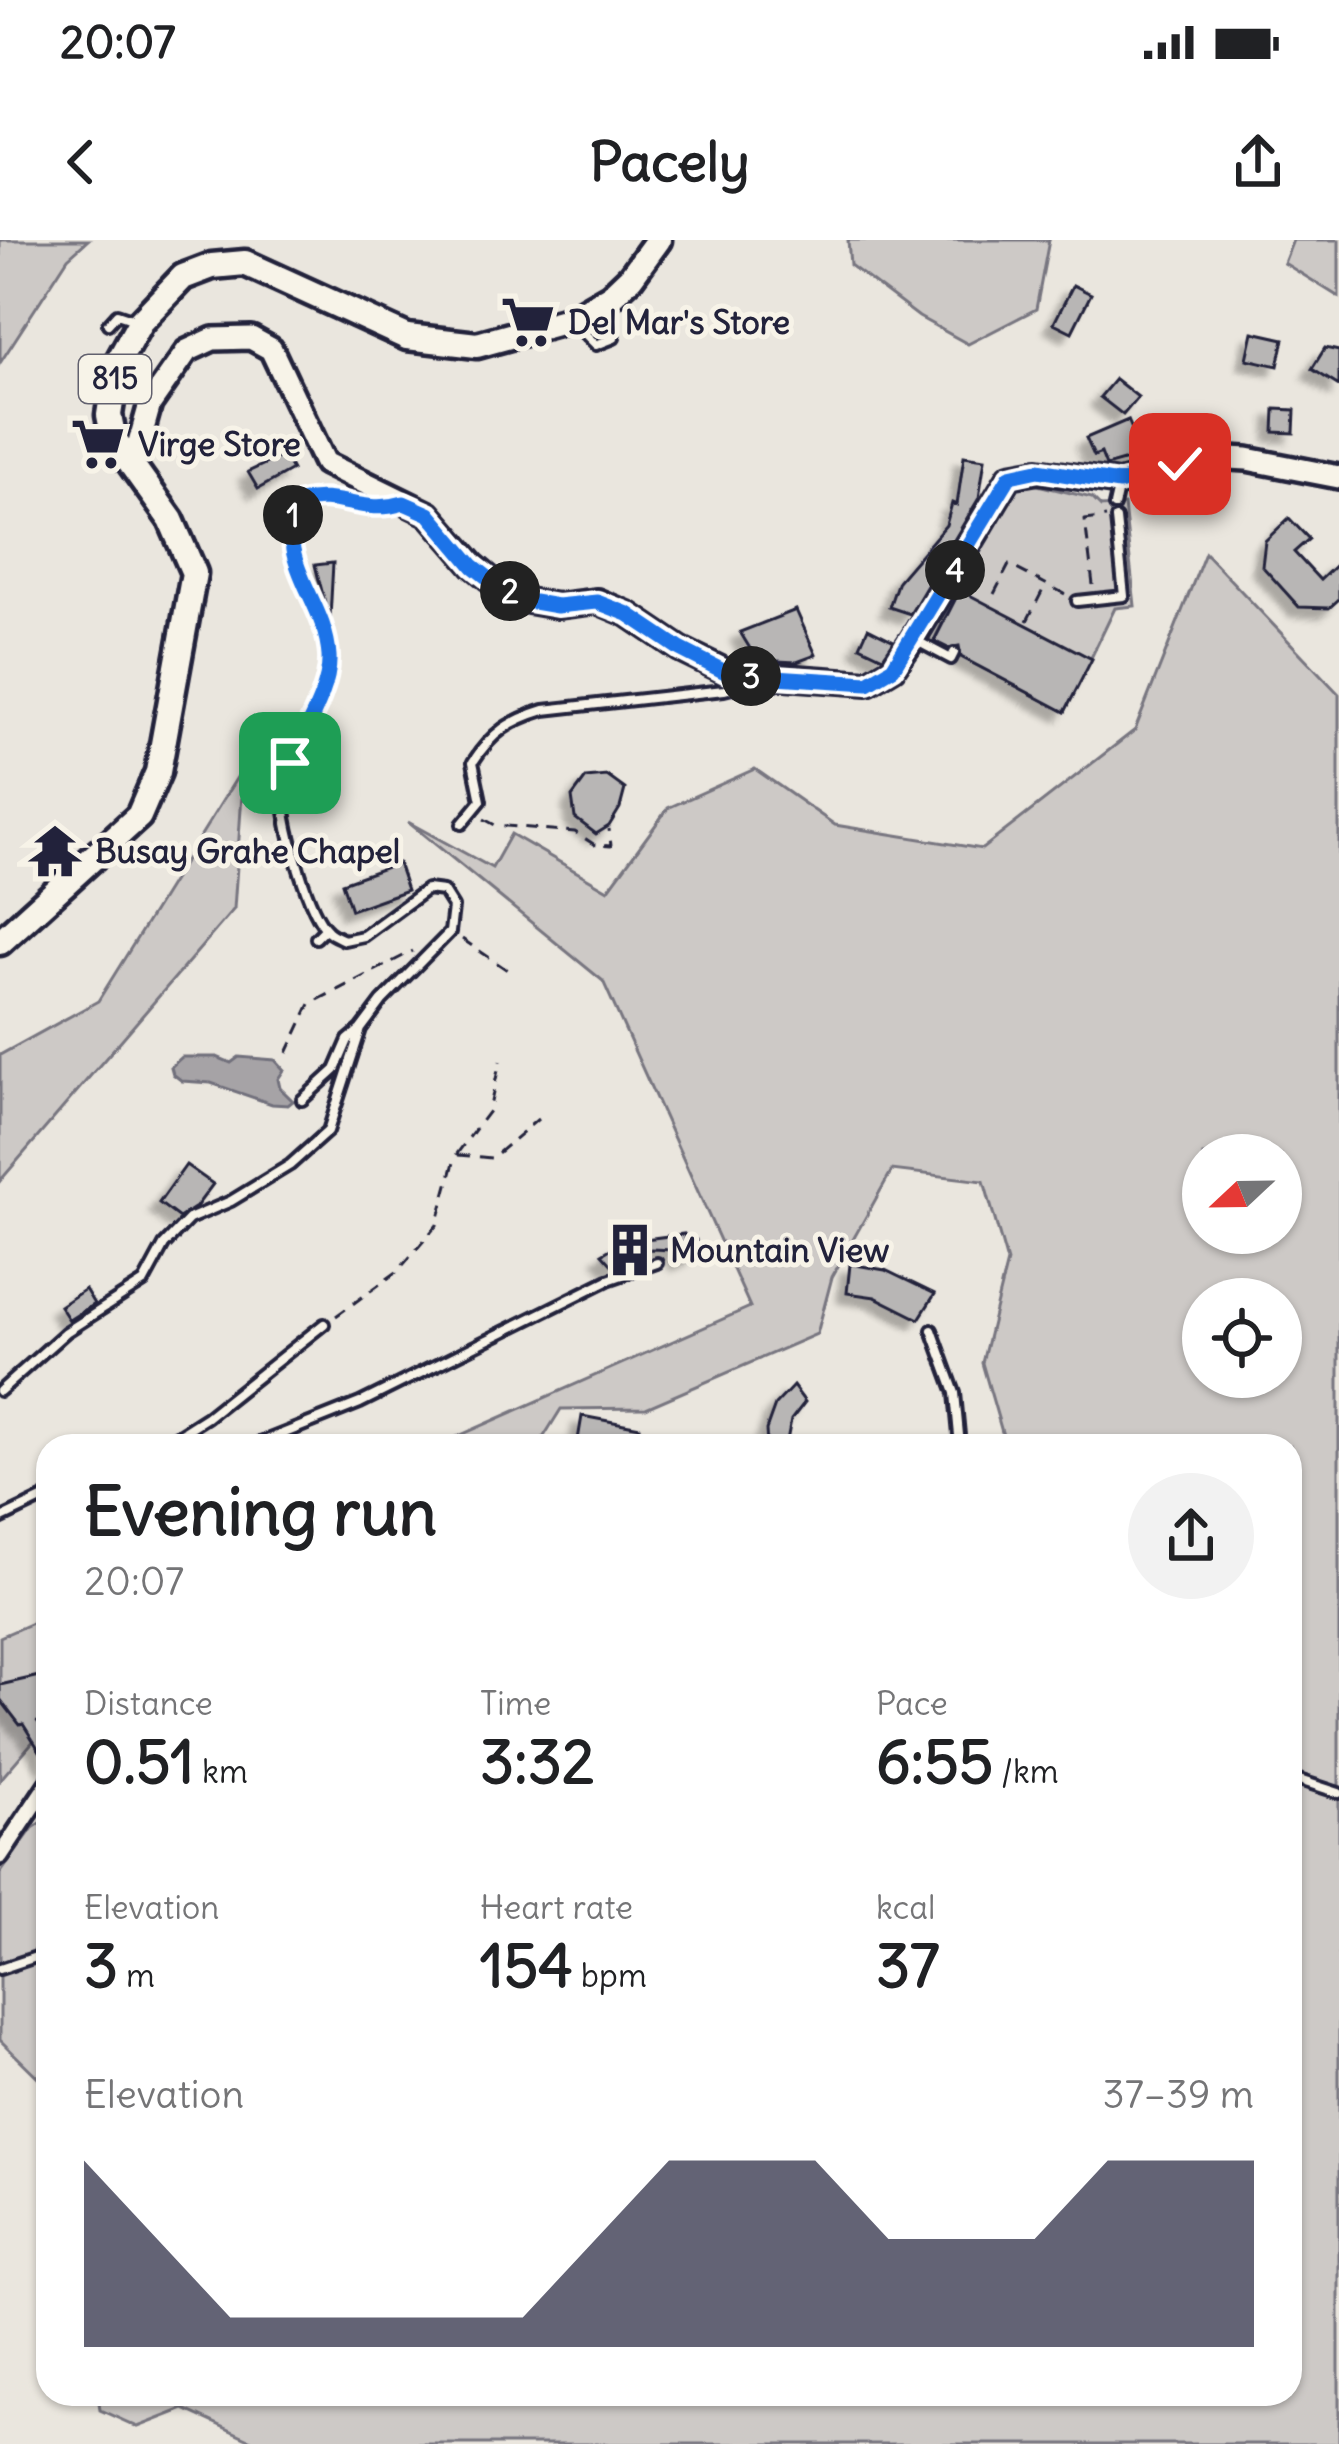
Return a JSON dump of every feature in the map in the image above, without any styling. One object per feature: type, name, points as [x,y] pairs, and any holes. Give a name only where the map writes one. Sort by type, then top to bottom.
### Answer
[{"type":"main road","name":"815","points":[[0,942],[139,815],[158,772],[194,573],[171,520],[114,440],[109,415],[117,364],[140,322],[183,277],[212,266],[245,263],[406,337],[478,345],[572,320],[621,286],[658,240]]},
{"type":"street","points":[[133,465],[150,404],[188,350],[213,339],[251,338],[271,349],[326,463],[429,514],[473,566],[497,585],[528,601],[557,606],[597,602],[628,614],[729,674],[868,683],[893,668],[913,639],[1010,476],[1038,470],[1116,495],[1212,458],[1247,459],[1339,477]]},
{"type":"street","points":[[0,1856],[36,1802]]},
{"type":"lane","points":[[108,324],[122,314],[140,322]]},
{"type":"lane","points":[[572,320],[596,344],[614,338]]},
{"type":"lane","points":[[302,1100],[335,1070],[348,1040],[382,1001],[450,932],[453,907],[443,891],[427,889],[363,936],[344,940],[325,929],[298,865],[284,801],[290,763],[324,683],[329,657],[292,551],[289,524],[300,502],[320,496],[379,510],[404,503]]},
{"type":"lane","points":[[1077,601],[1124,596],[1116,520]]},
{"type":"lane","points":[[913,639],[951,659],[954,653]]},
{"type":"lane","points":[[462,824],[481,801],[473,762],[500,727],[520,717],[544,710],[724,690],[763,678]]},
{"type":"lane","points":[[316,938],[325,929]]},
{"type":"lane","points":[[0,1390],[66,1332],[144,1282],[164,1245],[189,1219],[231,1201],[290,1165],[328,1131],[361,1029]]},
{"type":"lane","points":[[283,1434],[360,1403],[608,1280],[657,1263]]},
{"type":"lane","points":[[176,1434],[244,1389],[324,1324]]},
{"type":"lane","points":[[932,1330],[955,1393],[959,1434]]},
{"type":"lane","points":[[0,1520],[36,1502]]},
{"type":"lane","points":[[1302,1781],[1339,1793]]},
{"type":"lane","points":[[0,1969],[36,1957]]},
{"type":"path","points":[[1094,599],[1085,520],[1102,518]]},
{"type":"path","points":[[994,594],[1010,565],[1077,601]]},
{"type":"path","points":[[1028,621],[1046,584]]},
{"type":"path","points":[[472,813],[496,825],[575,832],[596,845],[611,846],[609,829]]},
{"type":"path","points":[[450,932],[509,971]]},
{"type":"path","points":[[287,1053],[310,1004],[418,948],[427,959]]},
{"type":"path","points":[[324,1324],[398,1271],[437,1225],[456,1155],[489,1112],[500,1061]]},
{"type":"path","points":[[456,1155],[492,1157],[538,1119]]},
{"type":"shaded area","points":[[0,240],[88,240],[68,258],[0,363]]},
{"type":"shaded area","points":[[848,240],[1049,240],[1036,309],[968,344],[919,317],[850,265]]},
{"type":"shaded area","points":[[1293,240],[1339,240],[1339,297],[1284,263]]},
{"type":"shaded area","points":[[1025,482],[1092,498],[1101,507],[1124,505],[1135,606],[1115,608],[1065,712],[933,642],[1008,489]]},
{"type":"shaded area","points":[[1205,553],[1339,694],[1339,2444],[260,2444],[184,2409],[138,2427],[100,2410],[100,2406],[1302,2406],[1302,1434],[1003,1434],[982,1363],[1007,1262],[984,1181],[892,1170],[832,1277],[817,1334],[646,1408],[561,1409],[545,1434],[463,1434],[750,1307],[603,981],[408,822],[492,868],[511,834],[608,890],[668,808],[755,769],[835,825],[982,849],[1135,730]]},
{"type":"shaded area","points":[[244,766],[234,909],[0,1181],[0,1055],[98,1001]]},
{"type":"shaded area","points":[[182,1057],[217,1057],[231,1063],[239,1057],[275,1060],[284,1070],[278,1079],[280,1088],[293,1101],[272,1104],[211,1083],[182,1081],[171,1067]]},
{"type":"shaded area","points":[[36,1621],[36,1738],[0,1780],[0,1637]]},
{"type":"shaded area","points":[[36,1826],[36,2075],[0,2040],[0,1874]]},
{"type":"building","points":[[1073,285],[1091,294],[1072,332],[1054,323]]},
{"type":"building","points":[[1253,332],[1284,339],[1278,366],[1247,359]]},
{"type":"building","points":[[1325,348],[1339,351],[1339,386],[1312,369]]},
{"type":"building","points":[[1115,379],[1138,397],[1123,415],[1100,397]]},
{"type":"building","points":[[1275,409],[1295,410],[1294,433],[1274,432]]},
{"type":"building","points":[[1128,420],[1137,441],[1128,445],[1134,458],[1106,466],[1101,453],[1094,456],[1086,438]]},
{"type":"building","points":[[284,455],[292,470],[258,489],[248,472]]},
{"type":"building","points":[[964,456],[985,459],[979,498],[910,614],[889,607],[898,581],[946,525],[952,503],[957,505]]},
{"type":"building","points":[[1289,518],[1309,539],[1294,552],[1320,580],[1339,562],[1339,599],[1329,608],[1299,607],[1262,566],[1265,541]]},
{"type":"building","points":[[333,563],[330,618],[329,618],[315,565]]},
{"type":"building","points":[[960,590],[1092,659],[1065,712],[961,657],[959,646],[948,648],[934,641]]},
{"type":"building","points":[[796,610],[816,655],[797,662],[757,660],[740,632]]},
{"type":"building","points":[[868,628],[894,641],[883,657],[860,646]]},
{"type":"building","points":[[607,776],[625,789],[609,826],[596,834],[575,818],[572,797],[586,778]]},
{"type":"building","points":[[398,863],[407,890],[351,910],[342,883]]},
{"type":"building","points":[[186,1165],[213,1184],[196,1207],[179,1218],[159,1203]]},
{"type":"building","name":"Mountain View","points":[[684,1234],[696,1240],[696,1251],[680,1261],[672,1250],[651,1249],[613,1266],[602,1254],[622,1242]]},
{"type":"building","points":[[850,1264],[885,1270],[935,1294],[919,1319],[875,1297],[847,1293]]},
{"type":"building","points":[[85,1289],[94,1304],[69,1320],[60,1306]]},
{"type":"building","points":[[793,1386],[805,1402],[791,1420],[788,1434],[766,1434],[775,1405]]},
{"type":"building","points":[[582,1416],[640,1427],[639,1434],[579,1434]]},
{"type":"building","points":[[36,1677],[36,1745],[0,1699],[0,1685]]},
{"type":"place","name":"Del Mar's Store","points":[[528,322]]},
{"type":"place","name":"Virge Store","points":[[98,444]]},
{"type":"place","name":"Busay Grahe Chapel","points":[[55,851]]},
{"type":"place","name":"Mountain View","points":[[630,1250]]},
{"type":"route","points":[[290,763],[324,683],[329,657],[292,551],[289,524],[300,502],[320,496],[379,510],[404,503],[429,514],[473,566],[497,585],[528,601],[557,606],[597,602],[628,614],[729,674],[868,683],[893,668],[913,639],[1010,476],[1038,470],[1119,483],[1180,464]]}]
